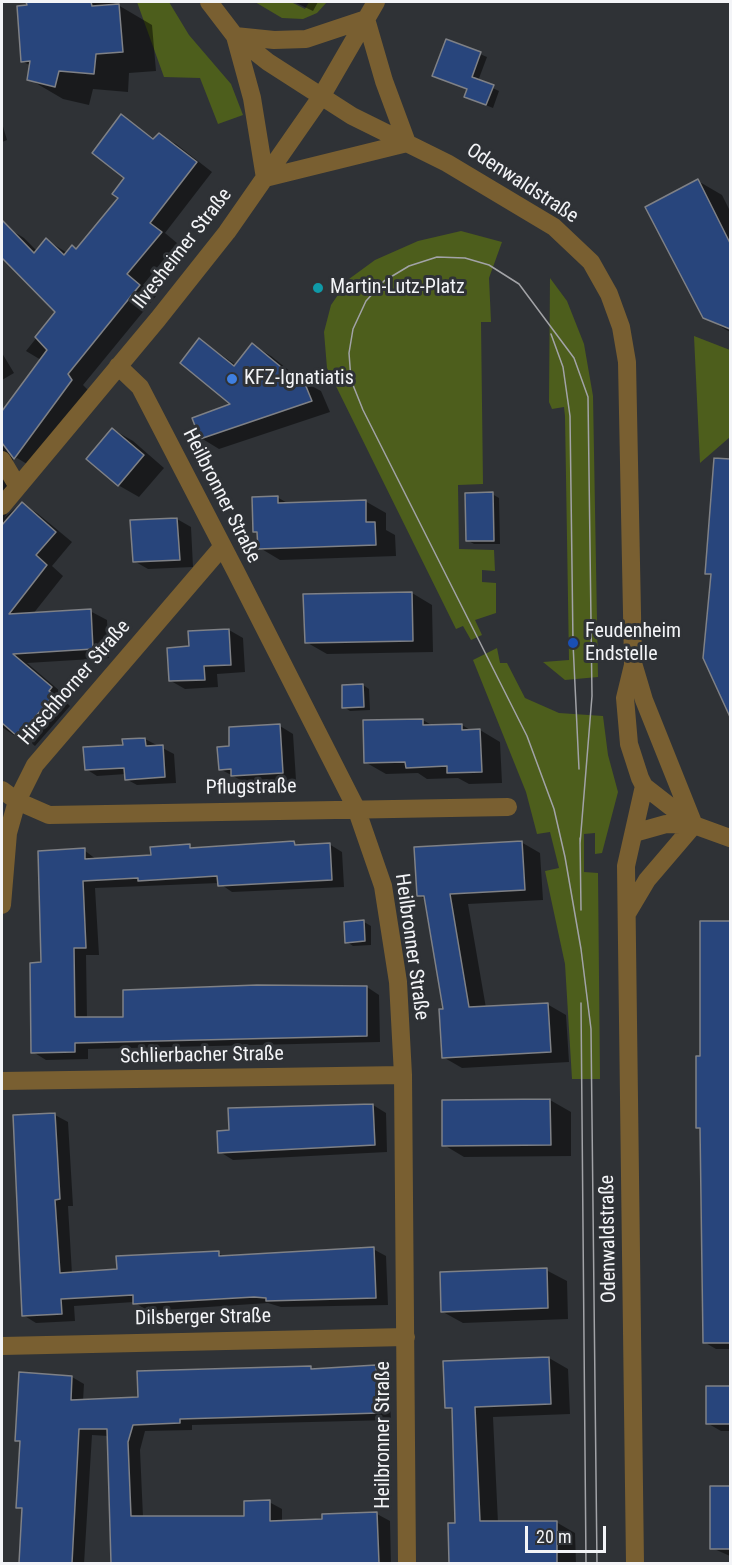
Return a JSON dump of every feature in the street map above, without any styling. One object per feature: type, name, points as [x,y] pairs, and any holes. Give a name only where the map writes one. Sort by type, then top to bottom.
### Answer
[{"type":"street","name":"Odenwaldstraße","points":[[208,2],[235,36],[321,98],[447,162],[554,226],[591,262],[609,294],[621,327],[627,362],[633,663],[626,698],[629,744],[644,786],[626,866],[635,1563]]},
{"type":"street","name":"Ilvesheimer Straße","points":[[2,506],[227,232],[321,98],[376,2]]},
{"type":"street","points":[[366,19],[384,81],[407,142],[265,178],[252,98],[235,36],[274,40],[306,39],[366,19]]},
{"type":"street","name":"Heilbronner Straße","points":[[118,366],[140,387],[356,808],[383,886],[398,982],[403,1075],[407,1563]]},
{"type":"street","points":[[2,460],[18,487]]},
{"type":"street","name":"Hirschhorner Straße","points":[[2,905],[8,833],[17,801],[34,765],[222,547]]},
{"type":"street","name":"Odenwaldstraße","points":[[633,663],[644,700],[694,825]]},
{"type":"street","points":[[644,786],[694,825]]},
{"type":"street","name":"Pflugstraße","points":[[2,790],[17,801],[49,815],[508,807]]},
{"type":"street","points":[[634,833],[666,824],[694,825],[730,838]]},
{"type":"street","points":[[627,913],[647,880],[694,825]]},
{"type":"street","name":"Schlierbacher Straße","points":[[2,1081],[403,1075]]},
{"type":"street","name":"Dilsberger Straße","points":[[2,1346],[406,1336]]},
{"type":"green space","points":[[137,2],[169,2],[189,35],[231,84],[243,115],[218,124],[200,78],[164,77]]},
{"type":"green space","points":[[255,2],[291,2],[305,9],[309,2],[327,2],[317,13],[303,19],[282,18]]},
{"type":"green space","points":[[461,231],[502,242],[489,278],[491,322],[481,322],[483,484],[458,485],[459,549],[494,550],[495,571],[482,570],[482,582],[496,583],[496,613],[475,620],[482,635],[471,640],[463,626],[456,629],[327,368],[324,332],[331,305],[349,279],[375,260],[418,241]]},
{"type":"green space","points":[[550,278],[567,301],[584,344],[593,396],[598,677],[565,680],[543,662],[569,660],[565,416],[564,407],[552,409],[549,402]]},
{"type":"green space","points":[[694,336],[730,350],[730,437],[700,463]]},
{"type":"green space","points":[[497,648],[500,663],[507,663],[525,698],[559,713],[603,716],[608,755],[618,792],[602,853],[595,854],[595,833],[584,834],[584,872],[598,873],[600,1079],[572,1079],[565,964],[545,871],[559,868],[550,832],[537,834],[526,792],[473,660]]},
{"type":"building","points":[[26,2],[91,2],[92,6],[119,4],[123,52],[96,54],[94,74],[59,71],[55,87],[27,80],[30,61],[21,62],[17,6],[27,5]]},
{"type":"building","points":[[446,39],[481,52],[472,77],[494,85],[486,105],[464,97],[467,89],[432,76]]},
{"type":"building","points":[[121,114],[153,139],[159,133],[197,162],[150,223],[162,232],[127,274],[140,285],[68,374],[72,380],[14,459],[2,443],[2,411],[47,350],[35,337],[55,312],[2,258],[2,220],[34,253],[46,238],[64,255],[72,245],[76,249],[118,198],[112,194],[124,178],[92,153]]},
{"type":"building","points":[[698,179],[730,243],[730,329],[703,318],[645,207]]},
{"type":"building","points":[[199,338],[234,366],[252,343],[298,381],[303,379],[312,401],[200,439],[192,418],[230,404],[180,363]]},
{"type":"building","points":[[112,428],[144,455],[118,486],[86,459]]},
{"type":"building","points":[[714,458],[730,459],[730,717],[703,658],[711,574],[705,574]]},
{"type":"building","points":[[493,492],[494,541],[466,541],[465,493]]},
{"type":"building","points":[[278,496],[278,503],[366,500],[366,522],[375,522],[376,545],[258,549],[257,532],[253,532],[252,497]]},
{"type":"building","points":[[22,502],[56,532],[36,555],[47,565],[9,614],[91,609],[93,649],[13,654],[52,687],[49,691],[54,695],[18,737],[2,723],[2,525]]},
{"type":"building","points":[[177,518],[180,560],[133,562],[130,520]]},
{"type":"building","points":[[412,592],[413,641],[305,643],[303,594]]},
{"type":"building","points":[[229,629],[231,665],[204,666],[205,680],[169,681],[167,648],[189,646],[188,631]]},
{"type":"building","points":[[363,684],[364,707],[342,708],[342,685]]},
{"type":"building","points":[[423,719],[423,725],[462,724],[462,730],[480,729],[482,772],[447,773],[447,766],[406,768],[405,762],[364,763],[363,720]]},
{"type":"building","points":[[280,724],[283,773],[231,776],[231,769],[219,770],[217,747],[229,746],[229,727]]},
{"type":"building","points":[[145,738],[146,746],[163,745],[165,777],[125,780],[124,768],[85,770],[83,747],[123,745],[122,739]]},
{"type":"building","points":[[294,841],[295,845],[330,843],[332,880],[218,886],[217,876],[138,881],[138,878],[83,881],[86,948],[74,948],[75,1017],[123,1017],[123,990],[257,985],[367,986],[367,1036],[75,1043],[75,1052],[31,1053],[30,963],[41,962],[38,851],[85,848],[85,859],[151,855],[150,847],[190,844],[190,848]]},
{"type":"building","points":[[522,841],[525,890],[450,894],[469,1007],[548,1003],[551,1052],[442,1058],[439,1009],[443,1009],[424,896],[417,896],[414,847]]},
{"type":"building","points":[[364,920],[365,941],[345,943],[344,922]]},
{"type":"building","points":[[700,921],[730,921],[730,1343],[703,1343],[700,1128],[696,1128],[696,1056],[700,1056]]},
{"type":"building","points":[[550,1099],[551,1145],[442,1146],[442,1100]]},
{"type":"building","points":[[373,1104],[375,1145],[218,1153],[217,1131],[229,1130],[228,1108]]},
{"type":"building","points":[[55,1113],[60,1199],[55,1200],[60,1273],[117,1269],[116,1256],[219,1251],[219,1256],[374,1247],[376,1298],[266,1301],[266,1298],[254,1297],[133,1304],[133,1295],[61,1299],[62,1314],[22,1316],[13,1115]]},
{"type":"building","points":[[547,1268],[548,1308],[441,1312],[440,1272]]},
{"type":"building","points":[[549,1357],[551,1404],[475,1407],[480,1521],[557,1521],[557,1563],[449,1563],[448,1523],[455,1523],[452,1408],[445,1408],[443,1361]]},
{"type":"building","points":[[376,1365],[379,1413],[180,1419],[180,1423],[133,1425],[128,1442],[131,1516],[244,1516],[244,1501],[270,1500],[270,1521],[322,1519],[322,1514],[377,1512],[379,1563],[111,1563],[107,1429],[79,1429],[72,1563],[19,1563],[22,1508],[16,1508],[20,1441],[15,1441],[19,1372],[72,1376],[71,1400],[138,1397],[137,1371],[311,1366],[311,1369]]},
{"type":"building","points":[[706,1386],[730,1386],[730,1424],[706,1424]]},
{"type":"building","points":[[710,1486],[730,1486],[730,1549],[710,1549]]},
{"type":"tram line","points":[[580,844],[592,696],[588,397],[574,358],[519,284],[489,265],[465,258],[437,257],[409,266],[384,281],[366,301],[353,329],[349,353],[351,380],[363,410],[527,736],[554,809],[565,857],[581,949],[591,1029],[597,1564]]},
{"type":"tram line","points":[[551,334],[563,367],[570,416],[573,643],[579,769]]},
{"type":"tram line","points":[[580,838],[581,910]]},
{"type":"tram line","points":[[581,1003],[586,1564]]},
{"type":"place","name":"Martin-Lutz-Platz","points":[[318,288]]},
{"type":"place","name":"KFZ-Ignatiatis","points":[[232,379]]},
{"type":"place","name":"Feudenheim Endstelle","points":[[573,643]]}]
